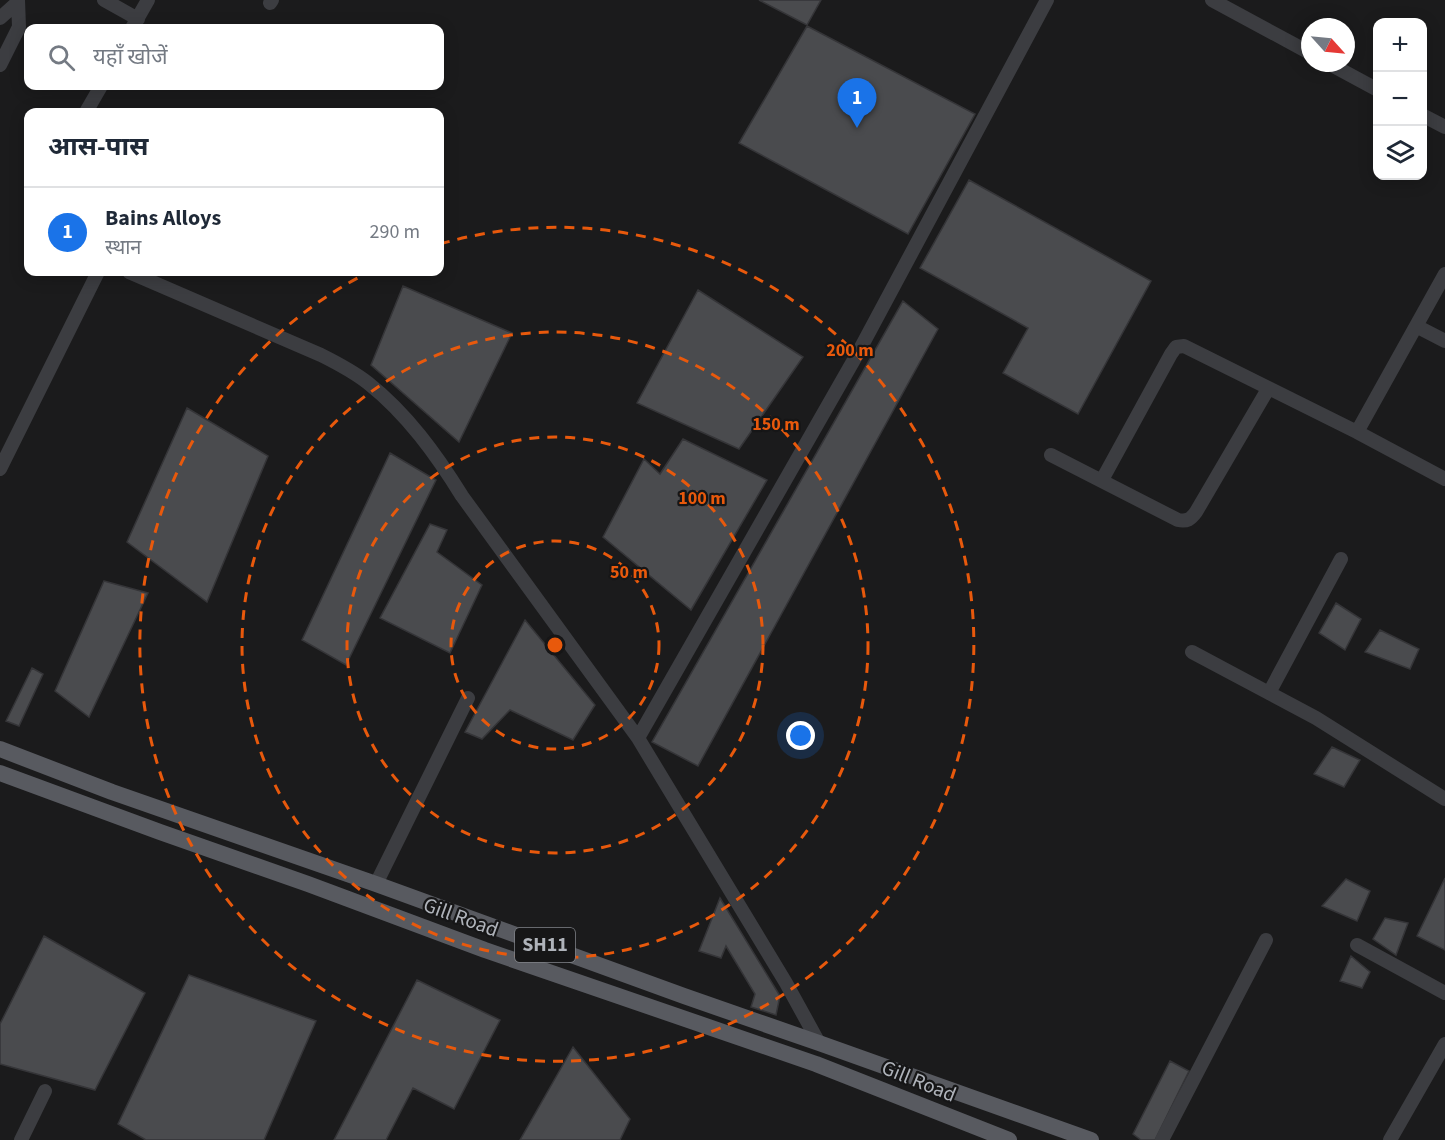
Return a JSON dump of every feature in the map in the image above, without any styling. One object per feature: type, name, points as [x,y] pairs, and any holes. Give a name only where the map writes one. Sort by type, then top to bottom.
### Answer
[{"type":"main road","name":"SH11","points":[[0,749],[112,792],[1091,1140]]},
{"type":"main road","name":"Gill Road","points":[[0,773],[485,950],[816,1064],[977,1135],[1006,1140]]},
{"type":"street","points":[[104,0],[135,24],[148,0]]},
{"type":"street","points":[[638,738],[859,351],[1047,0]]},
{"type":"street","points":[[1212,0],[1301,48]]},
{"type":"street","points":[[0,18],[18,1]]},
{"type":"street","points":[[0,65],[18,27],[18,1]]},
{"type":"street","points":[[1344,72],[1373,88]]},
{"type":"street","points":[[88,108],[99,90]]},
{"type":"street","points":[[1427,118],[1445,127]]},
{"type":"street","points":[[1357,432],[1445,274]]},
{"type":"street","points":[[0,469],[96,276]]},
{"type":"street","points":[[138,276],[344,367],[367,382],[394,406],[421,436],[638,738],[786,983],[819,1043]]},
{"type":"street","points":[[1416,326],[1445,341]]},
{"type":"street","points":[[1102,480],[1176,347],[1184,346],[1357,432],[1445,479]]},
{"type":"street","points":[[1051,455],[1178,520],[1185,521],[1191,519],[1196,512],[1268,388]]},
{"type":"street","points":[[1269,693],[1341,559]]},
{"type":"street","points":[[1192,652],[1332,728],[1445,799]]},
{"type":"street","points":[[376,884],[468,698]]},
{"type":"street","points":[[1162,1140],[1266,940]]},
{"type":"street","points":[[1357,945],[1445,993]]},
{"type":"street","points":[[1390,1140],[1445,1044]]},
{"type":"street","points":[[21,1140],[45,1090]]},
{"type":"building","points":[[759,0],[821,0],[807,25]]},
{"type":"building","points":[[807,26],[975,114],[908,234],[739,143]]},
{"type":"building","points":[[969,180],[1151,281],[1078,414],[1003,373],[1028,328],[920,268]]},
{"type":"building","points":[[403,286],[512,333],[459,442],[371,365]]},
{"type":"building","points":[[698,290],[803,357],[739,449],[637,403]]},
{"type":"building","points":[[903,301],[938,329],[698,766],[652,742]]},
{"type":"building","points":[[187,408],[268,456],[207,602],[127,542]]},
{"type":"building","points":[[683,439],[767,480],[691,610],[603,537],[644,459],[660,474]]},
{"type":"building","points":[[390,453],[436,480],[346,665],[302,640]]},
{"type":"building","points":[[430,524],[447,530],[437,552],[482,585],[450,653],[380,618]]},
{"type":"building","points":[[104,581],[148,593],[89,717],[55,691]]},
{"type":"building","points":[[1336,603],[1361,619],[1345,650],[1319,633]]},
{"type":"building","points":[[525,620],[595,705],[573,740],[510,710],[482,739],[465,732]]},
{"type":"building","points":[[1380,630],[1419,649],[1410,669],[1365,652]]},
{"type":"building","points":[[32,668],[43,674],[19,726],[6,721]]},
{"type":"building","points":[[1332,747],[1360,760],[1344,787],[1314,774]]},
{"type":"building","points":[[1445,878],[1445,950],[1417,936]]},
{"type":"building","points":[[1346,879],[1370,891],[1357,921],[1322,906]]},
{"type":"building","points":[[720,898],[780,996],[776,1015],[751,1007],[755,994],[726,946],[721,958],[699,951]]},
{"type":"building","points":[[1385,918],[1408,923],[1396,955],[1373,939]]},
{"type":"building","points":[[44,936],[145,993],[95,1090],[0,1064],[0,1024]]},
{"type":"building","points":[[1351,956],[1370,972],[1362,988],[1340,981]]},
{"type":"building","points":[[189,975],[316,1021],[264,1140],[146,1140],[118,1124]]},
{"type":"building","points":[[417,980],[500,1020],[454,1109],[413,1088],[386,1140],[334,1140]]},
{"type":"building","points":[[573,1047],[630,1119],[620,1140],[520,1140]]},
{"type":"building","points":[[1170,1061],[1189,1071],[1155,1140],[1141,1140],[1133,1134]]},
{"type":"place","name":"Bains Alloys","points":[[857,128]]}]
